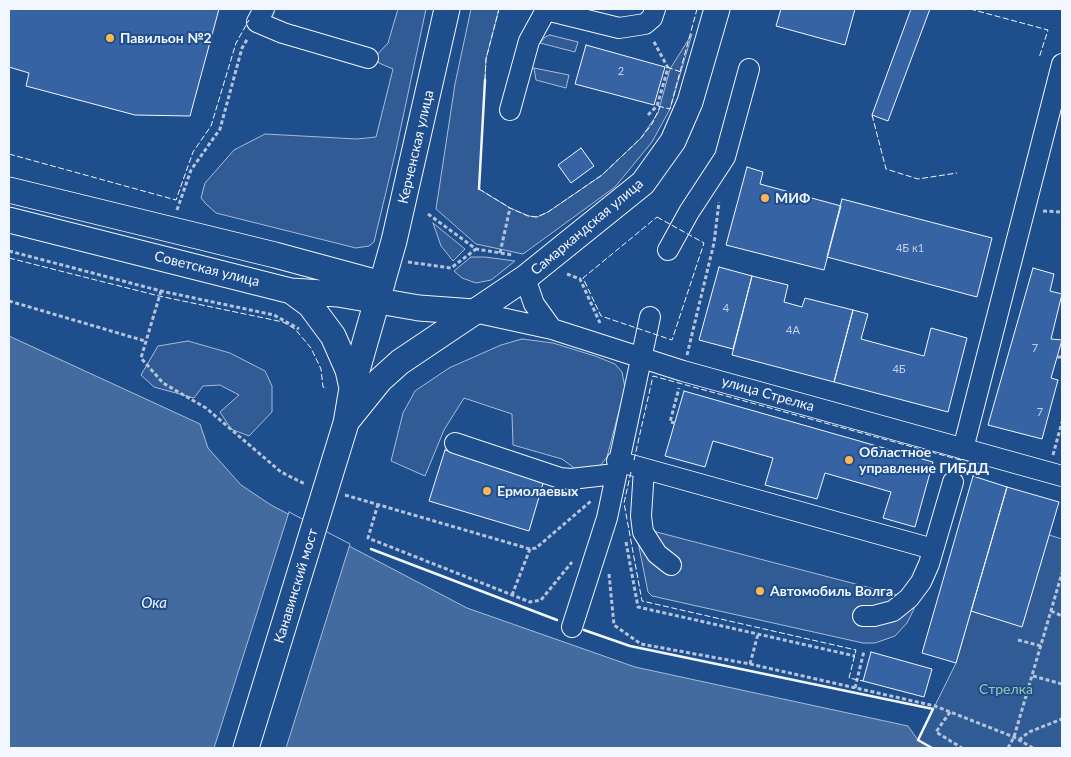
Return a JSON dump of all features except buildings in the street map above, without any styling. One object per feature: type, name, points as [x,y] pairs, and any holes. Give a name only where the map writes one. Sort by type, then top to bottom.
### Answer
[{"type":"main road","name":"Керченская улица","points":[[346,423],[352,388],[400,217],[447,9]]},
{"type":"main road","name":"Самаркандская улица","points":[[346,423],[380,380],[400,362],[525,278],[643,183],[668,148],[690,102],[717,9]]},
{"type":"main road","points":[[9,190],[266,253],[379,293],[474,312]]},
{"type":"main road","name":"Советская улица","points":[[9,220],[291,291],[310,305],[333,336],[348,370],[352,388]]},
{"type":"main road","points":[[291,291],[338,294],[379,293]]},
{"type":"main road","name":"Канавинский мост","points":[[246,748],[346,423]]},
{"type":"street","points":[[510,110],[529,42],[546,10],[572,12],[619,28],[650,16]]},
{"type":"street","points":[[261,15],[283,33],[368,58]]},
{"type":"street","points":[[963,448],[1062,64]]},
{"type":"street","points":[[668,250],[689,212],[725,157],[749,69]]},
{"type":"street","points":[[525,278],[534,304],[552,329]]},
{"type":"street","name":"улица Стрелка","points":[[474,312],[552,329],[641,357],[685,364],[1062,476]]},
{"type":"street","points":[[572,627],[607,518],[613,470],[650,317]]},
{"type":"street","points":[[455,443],[560,478],[571,479],[613,470],[644,469],[933,549]]},
{"type":"street","points":[[644,469],[641,516],[643,532],[657,554],[672,565]]},
{"type":"street","points":[[863,616],[874,616],[892,611],[909,598],[921,582],[953,482]]},
{"type":"path","points":[[176,213],[191,170],[220,129],[242,48],[261,15]]},
{"type":"path","points":[[648,115],[657,106],[668,68],[650,16]]},
{"type":"path","points":[[675,423],[670,422],[714,243],[720,195]]},
{"type":"path","points":[[500,253],[510,208]]},
{"type":"path","points":[[1038,211],[1062,212]]},
{"type":"path","points":[[428,214],[476,249],[513,255]]},
{"type":"path","points":[[402,261],[451,268],[476,249]]},
{"type":"path","points":[[9,251],[161,291],[274,315],[302,331]]},
{"type":"path","points":[[567,274],[580,279],[597,322],[604,327]]},
{"type":"path","points":[[161,291],[140,358],[163,383],[206,408],[281,472],[308,485]]},
{"type":"path","points":[[9,301],[145,341]]},
{"type":"path","points":[[1057,357],[1062,358]]},
{"type":"path","points":[[1052,458],[1062,422]]},
{"type":"path","points":[[341,494],[530,549],[536,548],[597,496],[613,470]]},
{"type":"path","points":[[378,504],[368,538],[530,602],[540,600],[576,558]]},
{"type":"path","points":[[626,540],[638,607],[854,656]]},
{"type":"path","points":[[512,596],[530,549]]},
{"type":"path","points":[[609,570],[614,625],[641,644],[750,664],[935,706],[1014,737],[1033,748]]},
{"type":"path","points":[[1008,748],[1014,737],[1033,676],[1062,573]]},
{"type":"path","points":[[1051,611],[1062,616]]},
{"type":"path","points":[[750,664],[758,634]]},
{"type":"path","points":[[1018,640],[1041,646]]},
{"type":"path","points":[[855,688],[864,651]]},
{"type":"path","points":[[1033,676],[1062,684]]},
{"type":"path","points":[[950,712],[936,732],[962,748]]},
{"type":"path","points":[[1019,740],[1029,732],[1062,719]]},
{"type":"green space","points":[[398,9],[426,9],[374,242],[369,246],[356,248],[216,213],[206,204],[201,198],[205,183],[234,150],[265,134],[357,139],[376,137],[393,69],[379,63],[375,57],[388,43]]},
{"type":"green space","points":[[471,9],[499,9],[486,59],[479,189],[510,208],[529,216],[537,217],[548,212],[602,175],[641,138],[658,113],[670,69],[692,34],[670,109],[652,142],[615,187],[523,254],[476,244],[436,209],[455,84]]},
{"type":"green space","points":[[550,35],[578,42],[575,52],[540,43],[545,37]]},
{"type":"green space","points":[[534,68],[569,75],[566,88],[536,80]]},
{"type":"green space","points":[[433,223],[465,249],[453,261],[441,246]]},
{"type":"green space","points":[[471,257],[515,261],[491,280],[476,283],[462,278],[454,271]]},
{"type":"green space","points":[[522,339],[553,343],[595,356],[615,364],[622,372],[625,388],[607,457],[597,470],[577,470],[562,459],[513,445],[512,414],[464,398],[444,430],[425,476],[391,461],[403,413],[415,391],[449,368],[501,345]]},
{"type":"green space","points":[[188,341],[230,353],[265,371],[272,386],[272,412],[249,436],[231,429],[220,412],[239,395],[220,385],[203,386],[194,398],[154,387],[141,375],[158,346]]},
{"type":"green space","points":[[649,530],[909,598],[914,603],[914,609],[907,623],[895,636],[875,643],[863,643],[652,596],[648,592],[638,542]]},
{"type":"green space","name":"Стрелка","points":[[1049,535],[1062,539],[1062,748],[932,748],[918,740],[956,663],[971,611],[1022,626]]},
{"type":"water","name":"Ока","points":[[9,336],[200,424],[208,448],[241,485],[271,505],[467,608],[635,667],[908,726],[918,740],[932,748],[9,748]]},
{"type":"pier","points":[[289,512],[350,544],[286,748],[214,748]]},
{"type":"fence","points":[[485,80],[486,59],[499,9]]},
{"type":"fence","points":[[658,106],[670,109],[697,9]]},
{"type":"fence","points":[[970,9],[1048,30],[1039,58]]},
{"type":"fence","points":[[9,154],[176,200],[193,152],[211,126],[236,43],[249,20]]},
{"type":"fence","points":[[667,67],[681,72]]},
{"type":"fence","points":[[479,189],[510,208],[528,216],[537,217],[548,212],[602,175],[641,138],[652,124],[660,107]]},
{"type":"fence","points":[[872,115],[886,169],[918,179],[957,173]]},
{"type":"fence","points":[[657,217],[704,243],[672,340],[601,316],[583,278],[657,217]]},
{"type":"fence","points":[[9,258],[159,296],[283,322],[295,329],[311,348],[321,369],[323,387],[327,388]]},
{"type":"fence","points":[[634,460],[653,376],[975,464],[973,476]]},
{"type":"fence","points":[[631,472],[624,503],[642,601],[856,650],[849,678],[863,681]]},
{"type":"wall","points":[[479,189],[485,80]]},
{"type":"wall","points":[[371,549],[557,620]]},
{"type":"wall","points":[[584,630],[630,646],[933,709],[918,740],[932,748]]},
{"type":"place","name":"Павильон №2","points":[[110,38]]},
{"type":"place","name":"МИФ","points":[[765,198]]},
{"type":"place","name":"Областное управление ГИБДД","points":[[849,460]]},
{"type":"place","name":"Ермолаевых","points":[[487,491]]},
{"type":"place","name":"Автомобиль Волга","points":[[760,591]]}]
